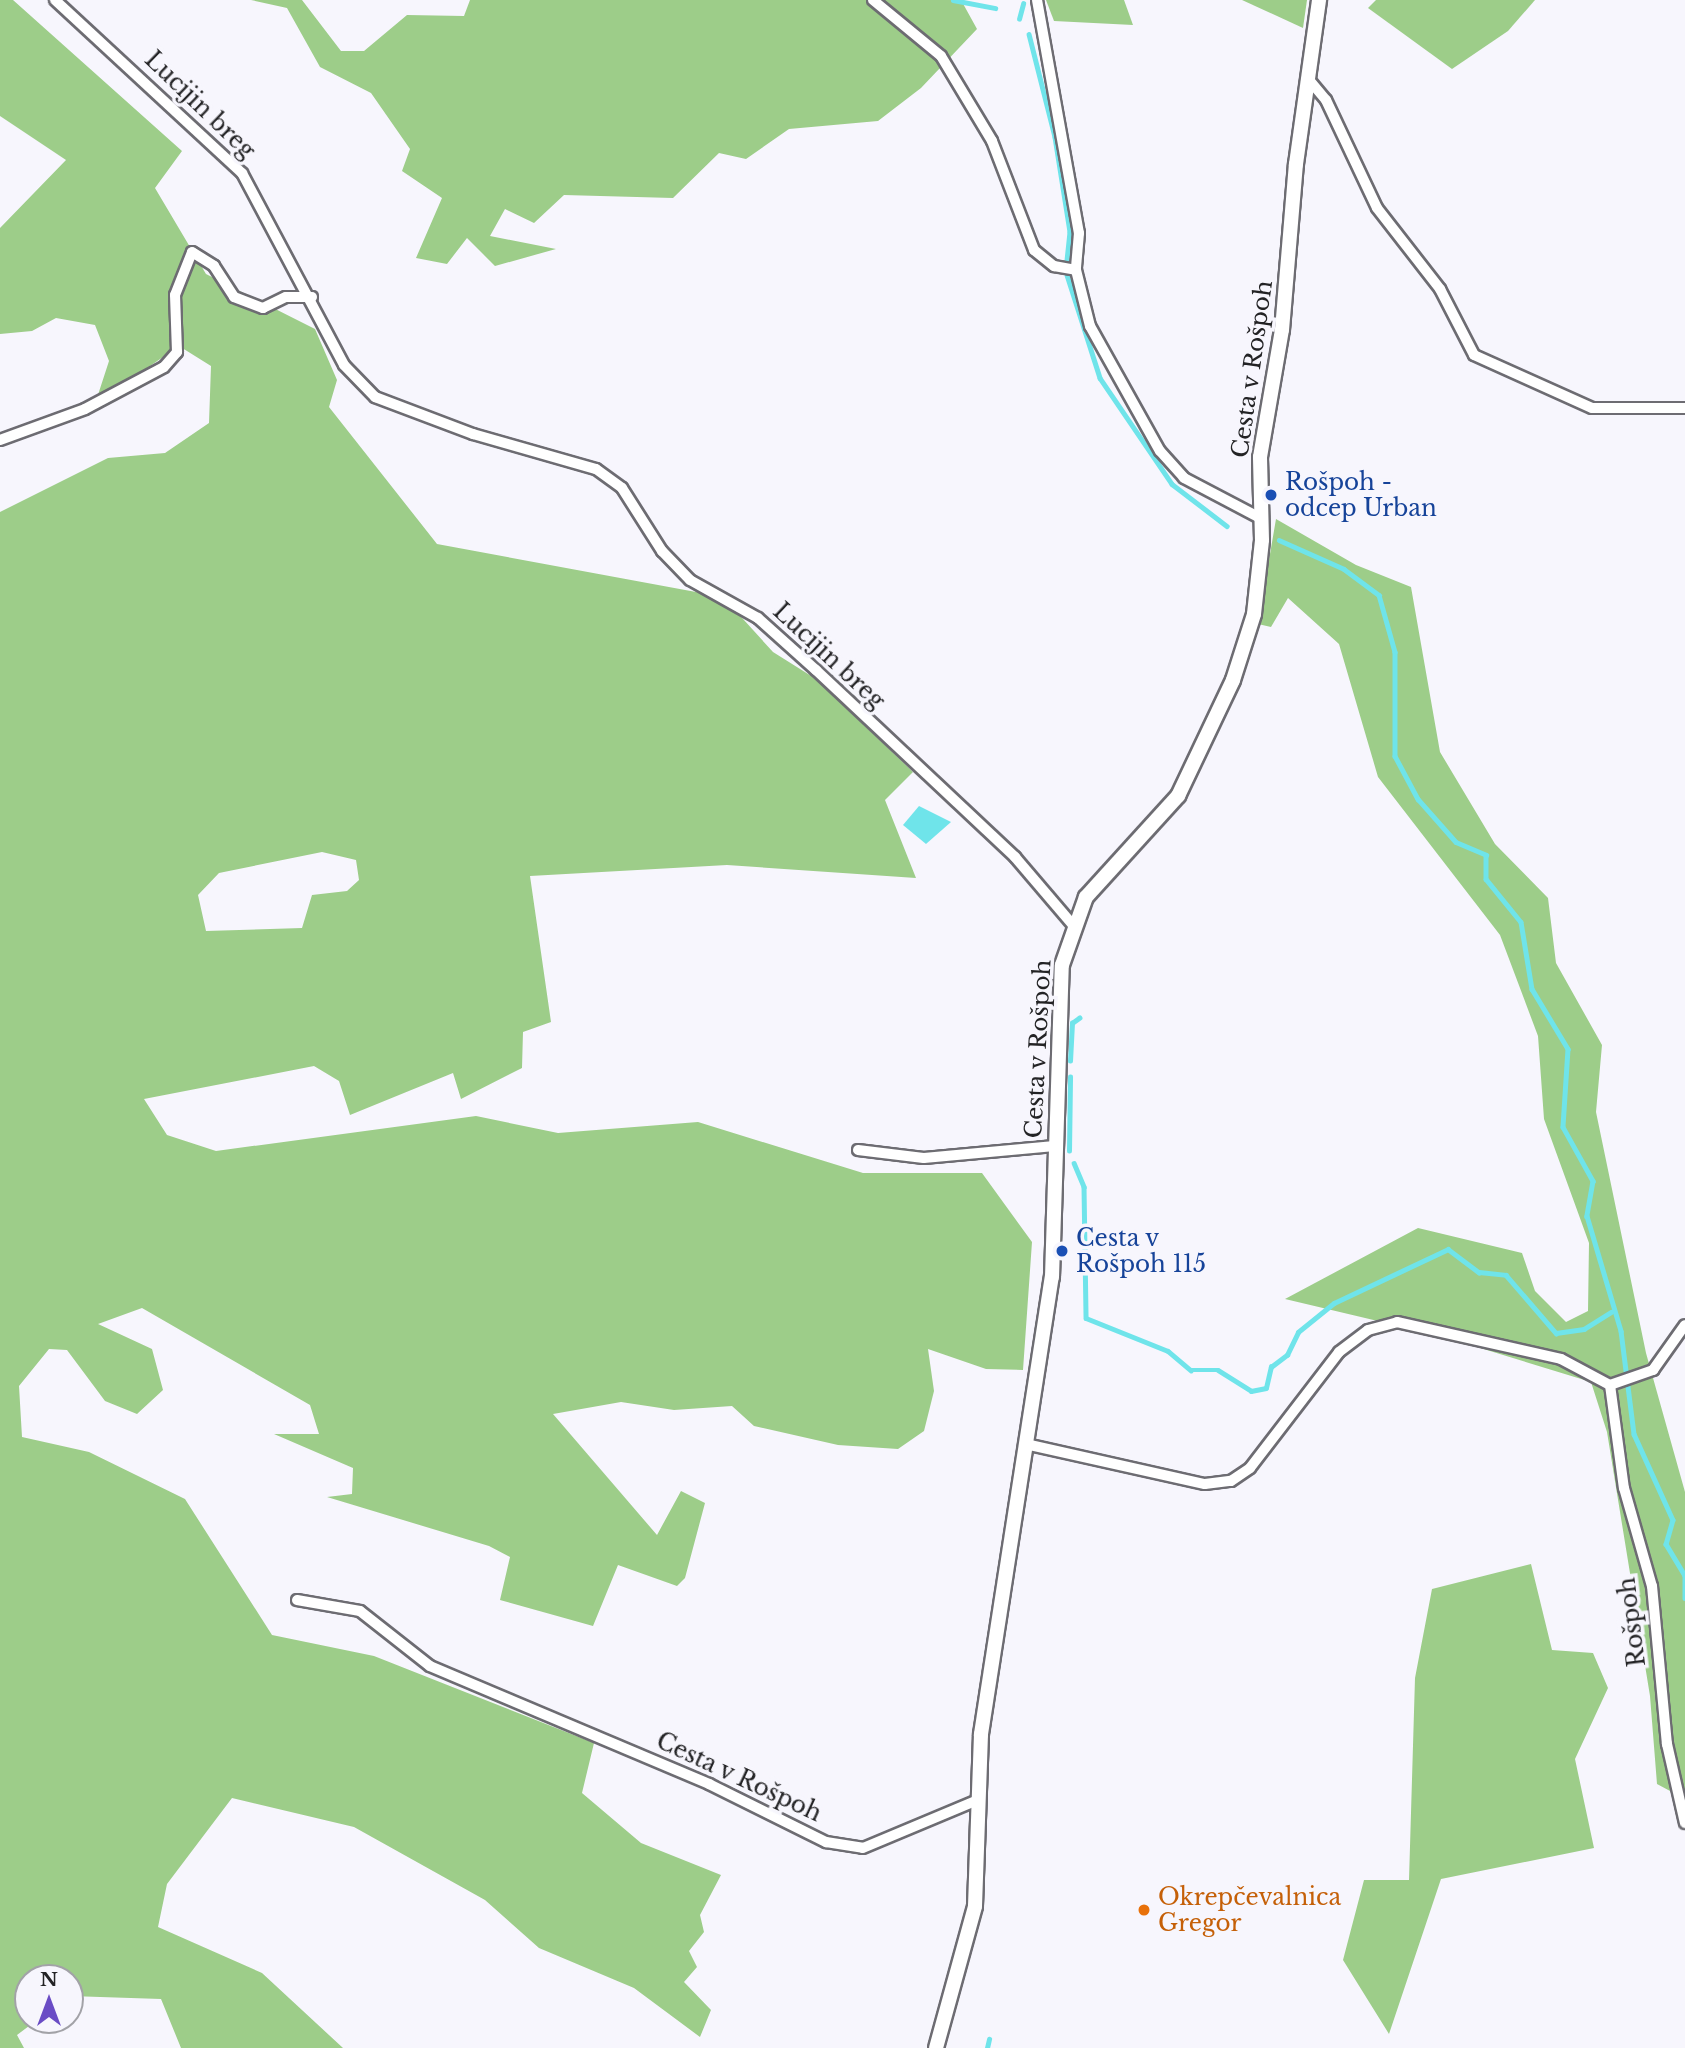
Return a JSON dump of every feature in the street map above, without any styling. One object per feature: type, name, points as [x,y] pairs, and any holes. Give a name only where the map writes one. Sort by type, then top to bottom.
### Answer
[{"type":"street","name":"Lucijin breg","points":[[55,0],[242,173],[312,297],[344,365],[375,397],[473,434],[596,469],[622,488],[662,551],[690,580],[758,618],[797,652],[1016,857],[1072,924]]},
{"type":"street","points":[[873,0],[941,56],[992,141],[1034,250],[1054,266],[1076,270]]},
{"type":"street","points":[[1037,0],[1079,233],[1076,270],[1094,335],[1160,452],[1184,478],[1262,519]]},
{"type":"street","name":"Cesta v Rošpoh","points":[[936,2048],[975,1906],[978,1800],[994,1643],[1030,1445],[1052,1277],[1054,1146],[1062,965],[1072,924],[1086,897],[1178,796],[1217,717],[1254,614],[1262,519],[1260,450],[1282,330],[1319,0]]},
{"type":"street","points":[[1310,81],[1326,100],[1377,208],[1440,289],[1474,355],[1592,408],[1685,408]]},
{"type":"street","points":[[0,440],[85,409],[164,367],[177,352],[175,295],[192,252],[214,266],[234,297],[263,308],[286,297],[312,297]]},
{"type":"street","points":[[858,1150],[924,1158],[1054,1146]]},
{"type":"street","points":[[1030,1445],[1205,1484],[1231,1481],[1250,1468],[1339,1352],[1368,1329],[1398,1322],[1561,1359],[1615,1384],[1634,1380],[1653,1370],[1685,1325]]},
{"type":"street","name":"Rošpoh","points":[[1615,1384],[1624,1488],[1652,1586],[1667,1744],[1685,1823]]},
{"type":"street","name":"Cesta v Rošpoh","points":[[297,1600],[360,1611],[430,1666],[847,1847],[863,1847],[978,1800]]},
{"type":"green space","points":[[0,0],[13,0],[182,151],[155,188],[206,274],[315,329],[337,380],[329,407],[437,544],[723,597],[773,652],[816,679],[913,772],[885,800],[916,878],[727,865],[530,876],[551,1022],[523,1032],[522,1068],[461,1099],[453,1073],[350,1115],[339,1081],[314,1066],[144,1099],[167,1135],[216,1151],[476,1116],[558,1133],[698,1122],[863,1173],[982,1173],[1032,1242],[1023,1370],[986,1369],[928,1349],[934,1391],[924,1431],[898,1449],[838,1445],[754,1426],[732,1406],[674,1410],[621,1402],[553,1414],[657,1535],[681,1491],[705,1503],[685,1578],[677,1586],[618,1565],[593,1626],[500,1600],[510,1557],[489,1546],[327,1497],[352,1494],[353,1468],[274,1434],[319,1434],[310,1405],[142,1308],[98,1324],[152,1349],[163,1390],[137,1414],[105,1401],[67,1350],[49,1349],[19,1386],[22,1437],[89,1452],[185,1499],[272,1635],[374,1656],[594,1743],[582,1793],[641,1843],[721,1875],[700,1915],[704,1932],[689,1951],[697,1967],[684,1982],[711,2010],[700,2037],[634,1988],[539,1948],[485,1900],[354,1827],[232,1798],[167,1884],[158,1927],[262,1973],[343,2048],[181,2048],[161,1999],[84,1996],[84,1964],[14,1964],[14,2034],[18,2034],[24,2048],[0,2048],[0,512],[108,458],[165,453],[209,423],[211,366],[179,346],[95,404],[109,361],[95,325],[56,318],[32,331],[0,334],[0,228],[66,160],[0,116]],"holes":[[[322,852],[356,860],[359,880],[347,891],[312,895],[302,928],[206,931],[198,895],[219,873]]]},
{"type":"green space","points":[[251,0],[302,0],[341,51],[364,51],[407,15],[464,16],[470,0],[961,0],[977,29],[921,88],[878,121],[789,129],[746,159],[719,153],[673,198],[564,195],[534,223],[505,209],[490,236],[556,249],[495,266],[467,238],[447,264],[416,258],[442,198],[402,171],[410,149],[371,93],[320,67],[287,8]]},
{"type":"green space","points":[[1046,0],[1124,0],[1133,25],[1054,21]]},
{"type":"green space","points":[[1242,0],[1307,0],[1303,28]]},
{"type":"green space","points":[[1376,0],[1535,0],[1508,31],[1452,69],[1368,8]]},
{"type":"green space","points":[[1276,519],[1356,565],[1411,587],[1440,752],[1495,844],[1548,898],[1556,963],[1602,1045],[1596,1112],[1646,1353],[1685,1492],[1685,1799],[1657,1784],[1650,1696],[1607,1432],[1591,1382],[1441,1336],[1285,1299],[1418,1228],[1522,1253],[1535,1291],[1566,1322],[1588,1311],[1589,1243],[1544,1119],[1538,1036],[1500,935],[1378,777],[1339,644],[1288,598],[1271,627],[1258,624]]},
{"type":"green space","points":[[1531,1564],[1552,1650],[1593,1653],[1608,1688],[1575,1759],[1594,1848],[1441,1879],[1389,2034],[1343,1960],[1364,1880],[1409,1880],[1415,1678],[1432,1589]]},
{"type":"water","points":[[919,806],[951,822],[926,844],[903,825]]},
{"type":"waterway","points":[[953,0],[995,8]]},
{"type":"waterway","points":[[1019,19],[1023,4]]},
{"type":"waterway","points":[[1029,34],[1055,137],[1070,232],[1067,262]]},
{"type":"waterway","points":[[1067,275],[1100,378],[1172,484],[1227,526]]},
{"type":"waterway","points":[[1279,540],[1344,569],[1379,595],[1395,652],[1395,756],[1418,799],[1456,842],[1486,855],[1486,879],[1521,922],[1532,989],[1568,1049],[1563,1127],[1593,1181],[1587,1216],[1621,1331],[1634,1434],[1673,1520],[1666,1544],[1685,1576],[1685,1598]]},
{"type":"waterway","points":[[1070,1061],[1072,1023],[1079,1018]]},
{"type":"waterway","points":[[1069,1151],[1070,1077]]},
{"type":"waterway","points":[[1074,1163],[1084,1187],[1086,1318],[1168,1351],[1191,1370],[1218,1370],[1251,1391],[1266,1388],[1271,1367],[1287,1355],[1298,1332],[1334,1303],[1448,1249],[1479,1272],[1506,1275],[1556,1333],[1584,1329],[1611,1312]]},
{"type":"waterway","points":[[987,2048],[989,2039]]},
{"type":"place","name":"Rošpoh - odcep Urban","points":[[1271,495]]},
{"type":"place","name":"Cesta v Rošpoh 115","points":[[1062,1251]]},
{"type":"place","name":"Okrepčevalnica Gregor","points":[[1144,1910]]}]
